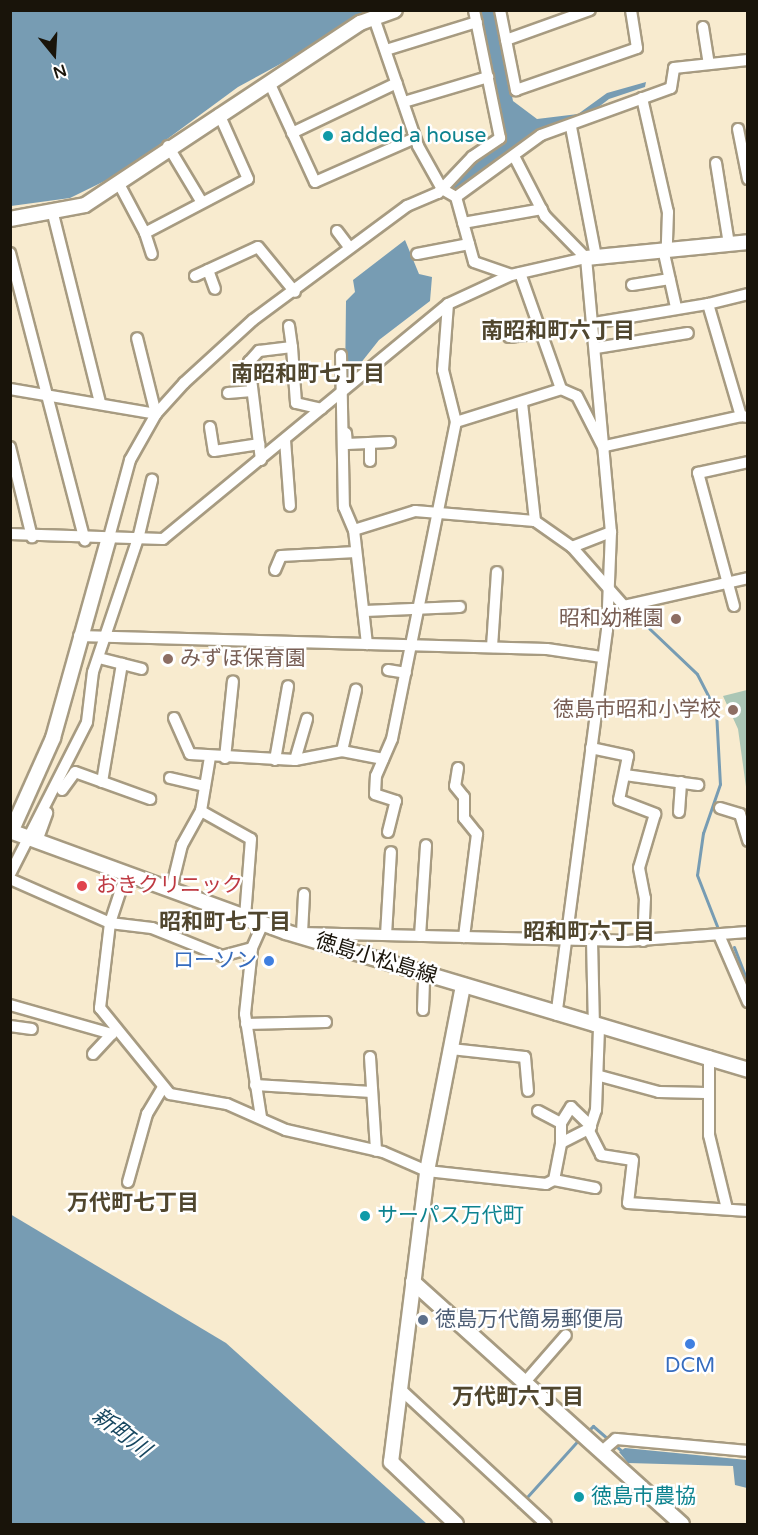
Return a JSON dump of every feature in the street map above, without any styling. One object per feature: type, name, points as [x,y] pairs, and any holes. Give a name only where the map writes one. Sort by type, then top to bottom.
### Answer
[{"type":"street","points":[[10,219],[53,214],[85,205],[168,147],[268,82],[374,18],[395,10]]},
{"type":"street","points":[[11,832],[53,738],[79,636],[108,541],[123,475],[156,414],[234,336],[296,292],[407,206],[442,189],[501,136],[474,10]]},
{"type":"street","points":[[500,10],[516,90],[637,48],[631,10]]},
{"type":"street","points":[[506,40],[590,10]]},
{"type":"street","points":[[374,18],[415,138],[442,189],[456,197],[474,262],[515,274],[544,333],[561,389],[585,407],[606,450]]},
{"type":"street","points":[[386,50],[477,22]]},
{"type":"street","points":[[703,27],[709,64]]},
{"type":"street","points":[[456,197],[486,170],[514,156],[541,135],[572,127],[617,103],[642,98],[671,88],[674,68],[747,60]]},
{"type":"street","points":[[404,102],[488,77]]},
{"type":"street","points":[[268,82],[315,182],[415,138]]},
{"type":"street","points":[[292,133],[397,83]]},
{"type":"street","points":[[642,98],[668,212],[665,249],[676,307]]},
{"type":"street","points":[[145,232],[201,201],[249,179],[219,114]]},
{"type":"street","points":[[556,1015],[563,939],[591,748],[610,590],[611,532],[591,258],[572,127]]},
{"type":"street","points":[[738,129],[747,179]]},
{"type":"street","points":[[168,147],[201,201]]},
{"type":"street","points":[[514,156],[558,235],[591,258]]},
{"type":"street","points":[[716,162],[729,244]]},
{"type":"street","points":[[118,182],[145,232],[152,254]]},
{"type":"street","points":[[463,223],[542,209]]},
{"type":"street","points":[[53,214],[100,403]]},
{"type":"street","points":[[337,231],[351,248]]},
{"type":"street","points":[[10,534],[134,542],[174,533],[448,304],[515,274],[591,258],[747,242]]},
{"type":"street","points":[[417,254],[469,244]]},
{"type":"street","points":[[195,276],[258,247],[296,292]]},
{"type":"street","points":[[10,253],[85,540]]},
{"type":"street","points":[[208,270],[216,289]]},
{"type":"street","points":[[632,285],[670,279]]},
{"type":"street","points":[[594,323],[676,307],[708,304],[747,294]]},
{"type":"street","points":[[388,832],[396,801],[375,794],[383,759],[393,739],[416,609],[456,422],[443,370],[448,304]]},
{"type":"street","points":[[606,450],[744,416],[708,304]]},
{"type":"street","points":[[289,326],[296,403],[321,409]]},
{"type":"street","points":[[509,337],[544,333]]},
{"type":"street","points":[[596,348],[688,333]]},
{"type":"street","points":[[137,338],[156,414]]},
{"type":"street","points":[[261,460],[249,362],[258,351],[292,347]]},
{"type":"street","points":[[341,355],[344,507],[354,530],[367,644]]},
{"type":"street","points":[[10,389],[156,414]]},
{"type":"street","points":[[456,422],[561,389]]},
{"type":"street","points":[[228,393],[252,391]]},
{"type":"street","points":[[342,391],[347,444],[390,442]]},
{"type":"street","points":[[522,403],[535,521]]},
{"type":"street","points":[[210,427],[214,451],[259,444]]},
{"type":"street","points":[[285,440],[290,506]]},
{"type":"street","points":[[370,443],[370,461]]},
{"type":"street","points":[[10,447],[32,537]]},
{"type":"street","points":[[734,606],[698,473],[747,462]]},
{"type":"street","points":[[32,839],[87,722],[104,637],[152,480]]},
{"type":"street","points":[[354,530],[436,510],[535,521],[572,547],[624,606],[747,578]]},
{"type":"street","points":[[572,547],[611,532]]},
{"type":"street","points":[[275,570],[281,556],[356,552]]},
{"type":"street","points":[[492,647],[497,572]]},
{"type":"street","points":[[364,611],[460,608]]},
{"type":"street","points":[[79,636],[492,647],[601,657]]},
{"type":"street","points":[[99,658],[142,669]]},
{"type":"street","points":[[102,782],[122,664]]},
{"type":"street","points":[[388,670],[406,673]]},
{"type":"street","points":[[225,758],[233,681]]},
{"type":"street","points":[[275,760],[288,686]]},
{"type":"street","points":[[342,751],[356,690]]},
{"type":"street","points":[[174,718],[186,753],[225,758],[295,760],[342,751],[383,759]]},
{"type":"street","points":[[295,760],[307,719]]},
{"type":"street","points":[[591,748],[628,756],[619,800],[655,814],[639,868],[645,898],[643,941]]},
{"type":"street","points":[[171,890],[182,845],[201,811],[210,757]]},
{"type":"street","points":[[458,768],[455,786],[464,797],[464,818],[477,834],[464,937]]},
{"type":"street","points":[[150,799],[75,772],[46,814],[10,876],[110,923],[144,926],[222,956],[252,948]]},
{"type":"street","points":[[625,775],[698,785]]},
{"type":"street","points":[[170,778],[205,786]]},
{"type":"street","points":[[679,812],[681,782]]},
{"type":"street","points":[[720,808],[741,814],[747,841]]},
{"type":"street","points":[[201,811],[251,839],[245,917]]},
{"type":"street","name":"徳島小松島線","points":[[11,832],[286,932],[556,1015],[709,1056],[747,1070]]},
{"type":"street","points":[[420,936],[426,845]]},
{"type":"street","points":[[386,935],[392,852]]},
{"type":"street","points":[[126,874],[110,923],[100,1008],[114,1032],[170,1094],[261,1117],[286,1130],[376,1151],[427,1171],[534,1185],[554,1180],[596,1188]]},
{"type":"street","points":[[302,933],[304,894]]},
{"type":"street","points":[[261,1117],[246,1024],[252,948],[263,923]]},
{"type":"street","points":[[286,932],[643,941],[747,932]]},
{"type":"street","points":[[719,935],[747,1002]]},
{"type":"street","points":[[590,1127],[600,1076],[592,940]]},
{"type":"street","points":[[423,1010],[424,973]]},
{"type":"street","points":[[456,1524],[391,1462],[427,1171],[463,985]]},
{"type":"street","points":[[10,1005],[114,1032]]},
{"type":"street","points":[[246,1024],[326,1022]]},
{"type":"street","points":[[10,1026],[32,1029]]},
{"type":"street","points":[[93,1054],[114,1032]]},
{"type":"street","points":[[451,1048],[525,1057],[528,1092]]},
{"type":"street","points":[[709,1056],[706,1093],[709,1135],[727,1209]]},
{"type":"street","points":[[370,1057],[376,1151]]},
{"type":"street","points":[[600,1076],[658,1092],[706,1093]]},
{"type":"street","points":[[255,1085],[372,1092]]},
{"type":"street","points":[[128,1182],[147,1114],[163,1087]]},
{"type":"street","points":[[554,1180],[561,1143],[561,1123],[571,1107],[590,1127],[601,1155],[633,1160],[628,1203],[747,1211]]},
{"type":"street","points":[[538,1112],[561,1123]]},
{"type":"street","points":[[561,1143],[590,1127]]},
{"type":"street","points":[[413,1282],[582,1435],[604,1449],[682,1524]]},
{"type":"street","points":[[525,1382],[566,1335]]},
{"type":"street","points":[[399,1388],[546,1524]]},
{"type":"street","points":[[604,1449],[616,1439],[747,1451]]},
{"type":"green space","points":[[748,690],[747,794],[738,729],[723,696]]},
{"type":"water","points":[[10,11],[378,11],[238,87],[121,173],[70,198],[11,206]]},
{"type":"water","points":[[480,11],[495,11],[513,101],[537,119],[578,114],[607,93],[646,82],[645,87],[609,99],[592,112],[539,130],[456,190],[450,186],[466,167],[506,135]]},
{"type":"water","points":[[405,240],[419,274],[432,277],[430,301],[379,340],[345,383],[346,301],[355,292],[353,280]]},
{"type":"water","name":"新町川","points":[[10,1214],[226,1343],[427,1524],[11,1524]]},
{"type":"water","points":[[625,1448],[747,1460],[747,1488],[735,1485],[733,1466],[628,1463],[619,1452]]},
{"type":"waterway","points":[[633,613],[697,674],[716,711],[720,784],[703,833],[697,875],[717,926]]},
{"type":"waterway","points":[[734,947],[748,983]]},
{"type":"waterway","points":[[586,1433],[593,1426],[624,1453]]},
{"type":"waterway","points":[[518,1507],[581,1437]]},
{"type":"place","name":"added a house","points":[[328,136]]},
{"type":"place","name":"昭和幼稚園","points":[[676,619]]},
{"type":"place","name":"みずほ保育園","points":[[168,659]]},
{"type":"place","name":"徳島市昭和小学校","points":[[733,710]]},
{"type":"place","name":"おきクリニック","points":[[82,886]]},
{"type":"place","name":"ローソン","points":[[269,961]]},
{"type":"place","name":"サーパス万代町","points":[[365,1216]]},
{"type":"place","name":"徳島万代簡易郵便局","points":[[423,1320]]},
{"type":"place","name":"DCM","points":[[690,1344]]},
{"type":"place","name":"徳島市農協","points":[[579,1497]]},
{"type":"district","name":"南昭和町六丁目","points":[[558,332]]},
{"type":"district","name":"南昭和町七丁目","points":[[308,375]]},
{"type":"district","name":"昭和町七丁目","points":[[225,923]]},
{"type":"district","name":"昭和町六丁目","points":[[589,933]]},
{"type":"district","name":"万代町七丁目","points":[[133,1204]]},
{"type":"district","name":"万代町六丁目","points":[[518,1398]]}]
